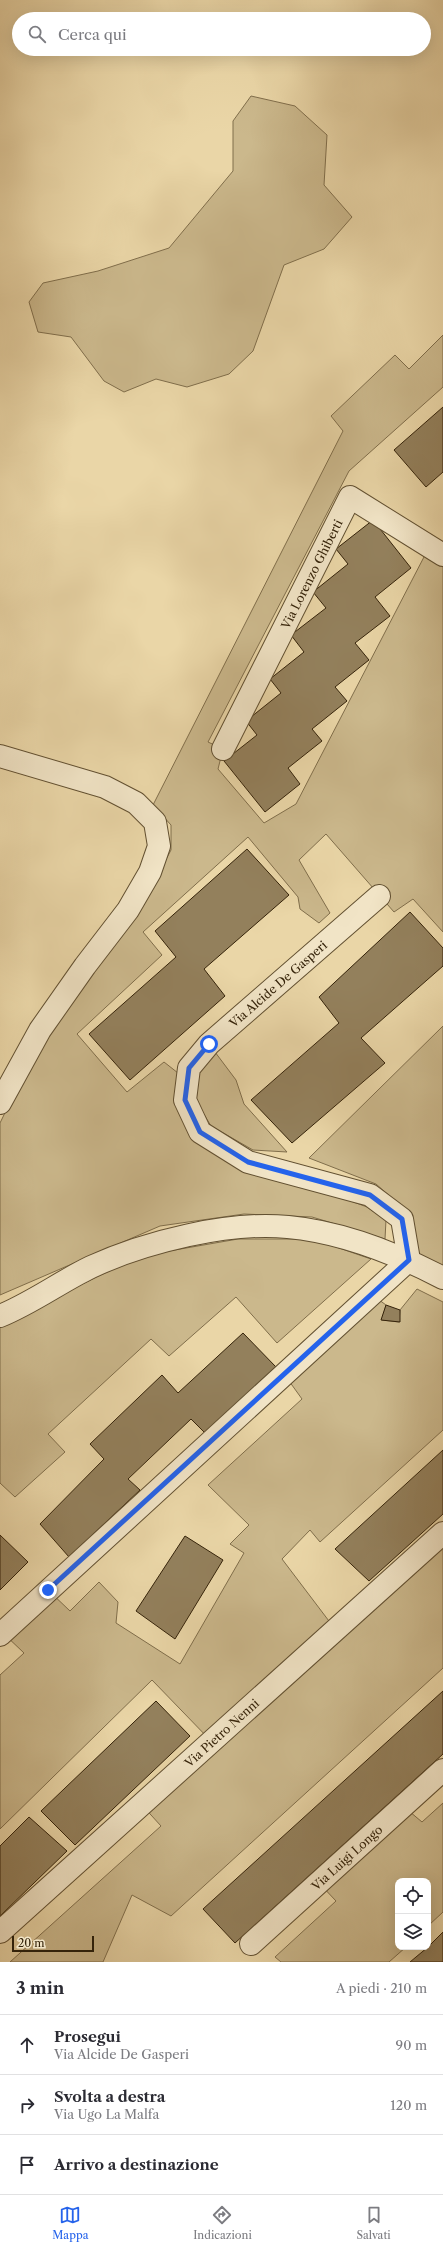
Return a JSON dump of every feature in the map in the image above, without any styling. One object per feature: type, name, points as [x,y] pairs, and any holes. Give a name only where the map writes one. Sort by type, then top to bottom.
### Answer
[{"type":"street","name":"Via Lorenzo Ghiberti","points":[[223,749],[350,497],[443,555]]},
{"type":"street","points":[[0,756],[104,786],[136,803],[155,822],[159,846],[150,872],[128,910],[85,966],[40,1030],[0,1103]]},
{"type":"street","name":"Via Alcide De Gasperi","points":[[378,896],[209,1044],[189,1068],[185,1100],[200,1132],[248,1162],[370,1195],[402,1219],[409,1260]]},
{"type":"street","points":[[0,1316],[91,1267],[138,1249],[196,1234],[254,1226],[288,1226],[338,1236],[409,1260],[443,1278]]},
{"type":"street","points":[[0,1635],[409,1260]]},
{"type":"street","name":"Via Pietro Nenni","points":[[0,1932],[443,1533]]},
{"type":"street","name":"Via Luigi Longo","points":[[250,1944],[443,1770]]},
{"type":"shaded area","points":[[251,96],[295,106],[327,135],[324,185],[352,217],[324,249],[284,265],[253,351],[229,374],[187,387],[156,379],[124,392],[104,381],[71,337],[38,332],[29,302],[43,283],[98,271],[169,248],[233,171],[233,121]]},
{"type":"shaded area","points":[[443,335],[443,387],[349,471],[208,742],[223,749],[218,769],[264,823],[296,804],[425,555],[443,567],[443,932],[413,899],[394,912],[326,834],[299,860],[330,913],[319,923],[300,909],[298,897],[248,837],[143,932],[162,955],[77,1034],[127,1092],[164,1062],[178,1073],[174,1101],[198,1144],[367,1207],[386,1220],[385,1239],[312,1217],[244,1214],[160,1226],[0,1295],[0,1123],[35,1051],[145,899],[171,850],[171,825],[153,805],[343,431],[331,416],[395,355],[409,369]]},
{"type":"shaded area","points":[[443,1026],[443,1266],[419,1254],[409,1213],[376,1184],[309,1158]]},
{"type":"shaded area","points":[[209,1044],[236,1080],[244,1104],[287,1152],[253,1150],[211,1126],[196,1101],[199,1074]]},
{"type":"shaded area","points":[[238,1239],[313,1239],[371,1259],[277,1343],[236,1297],[169,1356],[151,1339],[48,1434],[65,1452],[15,1497],[0,1483],[0,1324],[140,1256]]},
{"type":"shaded area","points":[[417,1289],[443,1302],[443,1430],[320,1542],[310,1530],[282,1559],[335,1629],[443,1533],[443,1668],[171,1916],[132,1895],[103,1962],[10,1962],[161,1826],[141,1804],[211,1741],[152,1680],[0,1829],[0,1675],[24,1653],[3,1633],[48,1590],[70,1611],[99,1582],[118,1602],[116,1623],[180,1664],[244,1553],[230,1544],[249,1525],[208,1485],[302,1399],[284,1374],[371,1294],[386,1305],[382,1320],[399,1322],[400,1310]]},
{"type":"shaded area","points":[[443,1803],[443,1912],[431,1923],[431,1878],[395,1878],[395,1950],[403,1950],[389,1962],[281,1962],[275,1957],[336,1901],[319,1883],[403,1806],[422,1822]]},
{"type":"building","points":[[443,407],[443,472],[426,487],[394,450]]},
{"type":"building","points":[[373,520],[411,568],[375,597],[390,616],[355,643],[369,660],[335,687],[347,701],[312,729],[322,741],[288,768],[300,784],[265,812],[224,761],[257,735],[246,721],[281,693],[270,679],[304,652],[291,635],[326,608],[313,592],[348,564],[336,549]]},
{"type":"building","points":[[247,849],[289,895],[204,969],[225,996],[130,1080],[89,1034],[176,957],[155,931]]},
{"type":"building","points":[[410,912],[443,948],[443,966],[361,1038],[385,1063],[292,1143],[251,1100],[339,1023],[319,997]]},
{"type":"building","points":[[386,1305],[400,1310],[400,1322],[381,1320]]},
{"type":"building","points":[[243,1333],[276,1367],[205,1433],[191,1419],[128,1479],[140,1490],[69,1557],[40,1524],[104,1459],[90,1444],[162,1375],[178,1393]]},
{"type":"building","points":[[443,1450],[443,1514],[369,1581],[335,1549]]},
{"type":"building","points":[[0,1535],[28,1562],[0,1590]]},
{"type":"building","points":[[185,1536],[223,1560],[175,1639],[136,1611]]},
{"type":"building","points":[[443,1691],[443,1754],[235,1943],[203,1909]]},
{"type":"building","points":[[156,1701],[190,1736],[75,1845],[41,1811]]},
{"type":"building","points":[[29,1817],[67,1851],[0,1916],[0,1846]]},
{"type":"building","points":[[443,1932],[443,1962],[410,1962],[424,1950],[431,1950],[431,1944]]},
{"type":"route","points":[[48,1590],[409,1260],[402,1219],[370,1195],[248,1162],[200,1132],[185,1100],[189,1068],[209,1044]]}]
